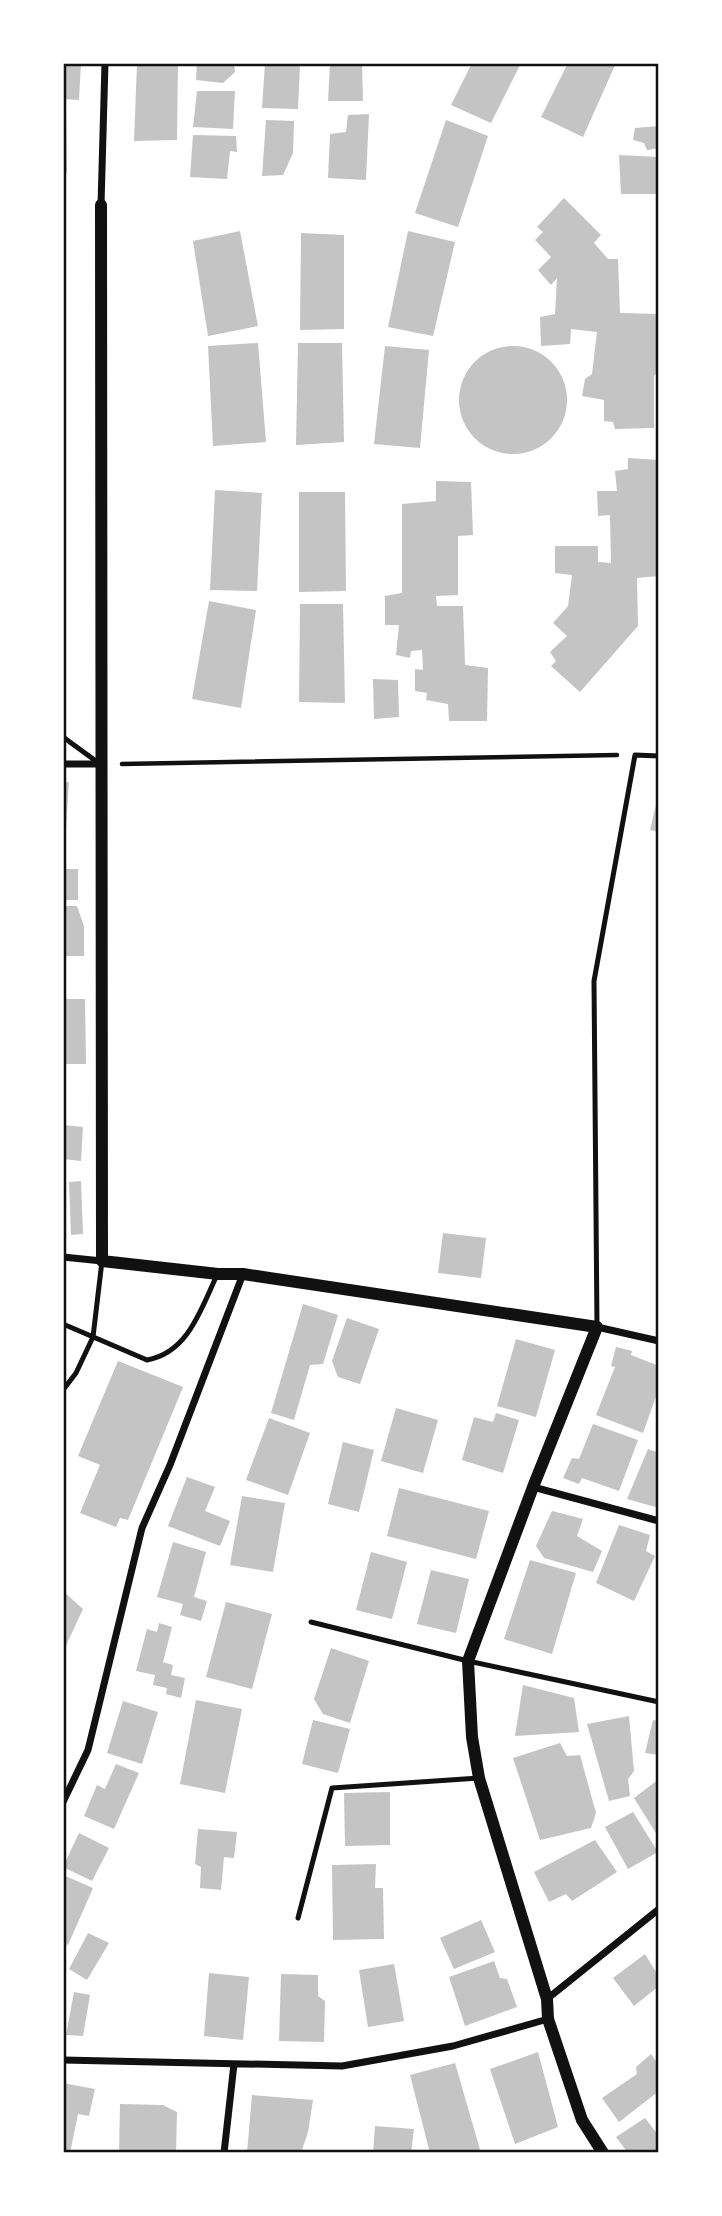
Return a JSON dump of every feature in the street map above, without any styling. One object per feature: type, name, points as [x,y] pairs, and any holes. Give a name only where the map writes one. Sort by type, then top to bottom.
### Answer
[{"type":"street","points":[[102,1261],[101,205],[105,63]]},
{"type":"street","points":[[63,764],[100,764]]},
{"type":"street","points":[[63,1257],[218,1274],[243,1274],[597,1327],[659,1341]]},
{"type":"street","points":[[63,1802],[88,1750],[142,1528],[170,1465],[243,1274]]},
{"type":"street","points":[[597,1327],[468,1661],[472,1737],[479,1778],[547,1999],[548,2019],[582,2120],[603,2153]]},
{"type":"street","points":[[533,1487],[659,1521]]},
{"type":"street","points":[[547,1999],[659,1909]]},
{"type":"street","points":[[63,2060],[342,2066],[453,2046],[548,2019]]},
{"type":"street","points":[[224,2153],[234,2064]]},
{"type":"lane","points":[[63,737],[100,764]]},
{"type":"lane","points":[[597,1327],[594,981],[635,755],[659,756]]},
{"type":"lane","points":[[63,1390],[76,1373],[93,1337],[102,1261]]},
{"type":"lane","points":[[63,1324],[147,1360],[159,1358],[174,1350],[190,1332],[218,1274]]},
{"type":"lane","points":[[311,1622],[468,1661],[659,1702]]},
{"type":"lane","points":[[298,1918],[332,1788],[479,1778]]},
{"type":"path","points":[[100,764],[635,755]]},
{"type":"building","points":[[63,63],[81,63],[79,100],[63,99]]},
{"type":"building","points":[[137,63],[178,63],[177,140],[134,141]]},
{"type":"building","points":[[197,63],[234,63],[235,72],[223,83],[196,80]]},
{"type":"building","points":[[265,63],[300,64],[298,109],[262,108]]},
{"type":"building","points":[[330,63],[362,63],[363,101],[328,101]]},
{"type":"building","points":[[472,63],[521,63],[491,123],[451,105]]},
{"type":"building","points":[[568,63],[616,63],[583,137],[541,117]]},
{"type":"building","points":[[197,91],[235,91],[233,129],[193,127]]},
{"type":"building","points":[[63,106],[66,107],[67,173],[63,173]]},
{"type":"building","points":[[369,114],[366,180],[328,178],[330,134],[346,132],[348,115]]},
{"type":"building","points":[[266,120],[294,121],[293,153],[283,175],[262,176]]},
{"type":"building","points":[[446,120],[488,136],[458,227],[415,213]]},
{"type":"building","points":[[659,126],[659,148],[647,150],[644,143],[633,140],[635,128]]},
{"type":"building","points":[[193,135],[236,136],[237,152],[230,151],[227,179],[190,177]]},
{"type":"building","points":[[619,155],[659,157],[659,194],[621,194]]},
{"type":"building","points":[[564,198],[601,235],[594,243],[608,259],[618,259],[620,313],[659,314],[659,369],[654,376],[654,428],[615,429],[613,422],[604,421],[604,400],[582,396],[585,379],[592,374],[597,332],[571,329],[570,344],[541,346],[540,317],[555,314],[557,278],[551,285],[538,270],[551,257],[535,240],[543,232],[537,227]]},
{"type":"building","points":[[240,231],[258,326],[208,336],[193,241]]},
{"type":"building","points":[[408,231],[455,242],[433,336],[388,327]]},
{"type":"building","points":[[301,233],[344,235],[344,329],[300,330]]},
{"type":"building","points":[[258,343],[266,442],[213,446],[208,346]]},
{"type":"building","points":[[298,343],[342,343],[344,442],[296,445]]},
{"type":"building","points":[[385,346],[429,350],[420,448],[374,444]]},
{"type":"building","points":[[513,346],[534,350],[552,361],[563,379],[567,400],[563,421],[552,439],[534,450],[513,454],[492,450],[474,439],[463,421],[459,400],[463,379],[474,361],[492,350]]},
{"type":"building","points":[[628,458],[659,460],[659,576],[637,578],[638,626],[580,692],[551,666],[556,661],[550,652],[567,636],[553,623],[568,606],[572,575],[555,573],[555,546],[598,546],[598,562],[611,563],[610,515],[598,516],[597,491],[617,491],[615,471],[628,469]]},
{"type":"building","points":[[436,481],[471,482],[473,535],[458,536],[458,595],[436,596],[437,606],[463,606],[465,665],[488,668],[487,721],[449,721],[448,704],[426,700],[427,693],[415,691],[415,669],[423,670],[422,650],[411,651],[410,658],[396,655],[399,625],[385,625],[385,596],[402,593],[402,504],[436,501]]},
{"type":"building","points":[[215,490],[262,493],[257,591],[210,590]]},
{"type":"building","points":[[299,492],[345,492],[346,591],[299,592]]},
{"type":"building","points":[[209,601],[256,610],[241,708],[192,699]]},
{"type":"building","points":[[300,604],[343,604],[345,703],[299,702]]},
{"type":"building","points":[[373,679],[398,680],[399,717],[374,719]]},
{"type":"building","points":[[63,782],[69,782],[65,844],[63,844]]},
{"type":"building","points":[[659,796],[659,832],[650,830]]},
{"type":"building","points":[[63,869],[78,869],[78,900],[63,900]]},
{"type":"building","points":[[63,906],[77,906],[84,926],[84,956],[63,956]]},
{"type":"building","points":[[63,999],[85,999],[86,1064],[63,1064]]},
{"type":"building","points":[[63,1125],[83,1127],[81,1161],[63,1159]]},
{"type":"building","points":[[81,1181],[83,1234],[71,1235],[69,1182]]},
{"type":"building","points":[[443,1233],[486,1238],[481,1278],[438,1273]]},
{"type":"building","points":[[303,1304],[338,1315],[323,1364],[310,1365],[294,1420],[271,1413]]},
{"type":"building","points":[[347,1318],[379,1329],[360,1384],[338,1377],[332,1361]]},
{"type":"building","points":[[516,1339],[555,1350],[536,1417],[497,1406]]},
{"type":"building","points":[[616,1347],[632,1351],[631,1355],[659,1366],[659,1388],[643,1433],[596,1415],[615,1367],[611,1366]]},
{"type":"building","points":[[118,1361],[183,1387],[128,1520],[120,1518],[116,1527],[80,1513],[100,1465],[78,1456]]},
{"type":"building","points":[[396,1408],[438,1420],[423,1473],[381,1461]]},
{"type":"building","points":[[496,1413],[519,1420],[503,1473],[462,1460],[474,1417],[493,1422]]},
{"type":"building","points":[[269,1418],[310,1433],[288,1495],[246,1480]]},
{"type":"building","points":[[593,1424],[638,1440],[619,1491],[582,1478],[579,1484],[563,1478],[572,1458],[579,1459]]},
{"type":"building","points":[[343,1442],[374,1450],[359,1512],[328,1504]]},
{"type":"building","points":[[648,1449],[659,1453],[659,1508],[627,1499]]},
{"type":"building","points":[[187,1477],[215,1487],[205,1511],[230,1521],[220,1546],[168,1526]]},
{"type":"building","points":[[399,1488],[489,1511],[476,1559],[387,1536]]},
{"type":"building","points":[[242,1496],[285,1503],[273,1572],[230,1565]]},
{"type":"building","points":[[552,1511],[583,1519],[577,1536],[602,1551],[593,1572],[544,1558],[536,1546]]},
{"type":"building","points":[[619,1525],[650,1535],[646,1551],[655,1556],[634,1601],[596,1583]]},
{"type":"building","points":[[173,1542],[206,1552],[194,1597],[207,1601],[201,1621],[180,1615],[183,1604],[157,1597]]},
{"type":"building","points":[[371,1552],[407,1562],[392,1619],[356,1610]]},
{"type":"building","points":[[530,1560],[576,1573],[552,1654],[504,1639]]},
{"type":"building","points":[[431,1570],[469,1579],[456,1633],[417,1624]]},
{"type":"building","points":[[63,1591],[83,1609],[63,1652]]},
{"type":"building","points":[[226,1602],[272,1614],[252,1689],[206,1677]]},
{"type":"building","points":[[159,1623],[172,1627],[163,1662],[173,1665],[171,1675],[185,1678],[181,1698],[166,1694],[167,1688],[153,1685],[155,1675],[136,1671],[147,1629],[157,1632]]},
{"type":"building","points":[[331,1648],[369,1661],[350,1723],[323,1714],[314,1699]]},
{"type":"building","points":[[523,1685],[574,1698],[579,1732],[515,1736]]},
{"type":"building","points":[[196,1700],[242,1709],[225,1793],[180,1784]]},
{"type":"building","points":[[123,1701],[158,1712],[142,1764],[107,1753]]},
{"type":"building","points":[[629,1716],[634,1771],[628,1779],[630,1796],[609,1801],[587,1724]]},
{"type":"building","points":[[313,1720],[350,1729],[338,1773],[302,1764]]},
{"type":"building","points":[[653,1720],[659,1721],[659,1755],[645,1753]]},
{"type":"building","points":[[560,1743],[567,1756],[580,1755],[596,1813],[591,1828],[540,1840],[513,1758]]},
{"type":"building","points":[[116,1764],[139,1773],[114,1829],[84,1816],[97,1785],[105,1789]]},
{"type":"building","points":[[659,1779],[659,1838],[634,1798]]},
{"type":"building","points":[[390,1792],[390,1845],[345,1846],[344,1793]]},
{"type":"building","points":[[633,1812],[658,1852],[628,1869],[605,1827]]},
{"type":"building","points":[[198,1829],[237,1832],[234,1858],[224,1857],[221,1890],[200,1888],[201,1867],[195,1864]]},
{"type":"building","points":[[79,1833],[109,1848],[92,1881],[63,1867]]},
{"type":"building","points":[[595,1840],[617,1872],[572,1901],[566,1894],[549,1902],[534,1872]]},
{"type":"building","points":[[376,1864],[375,1888],[383,1888],[384,1939],[333,1940],[332,1865]]},
{"type":"building","points":[[63,1875],[93,1888],[68,1945],[63,1943]]},
{"type":"building","points":[[481,1920],[495,1952],[454,1969],[440,1938]]},
{"type":"building","points":[[88,1933],[109,1943],[87,1980],[69,1969]]},
{"type":"building","points":[[645,1954],[659,1977],[659,1986],[634,2006],[613,1978]]},
{"type":"building","points":[[494,1961],[500,1978],[507,1979],[517,2007],[465,2026],[449,1977]]},
{"type":"building","points":[[394,1964],[404,2021],[368,2027],[359,1970]]},
{"type":"building","points":[[209,1973],[249,1977],[243,2040],[204,2036]]},
{"type":"building","points":[[281,1974],[318,1975],[318,1996],[325,2001],[324,2042],[279,2041]]},
{"type":"building","points":[[74,1992],[90,1995],[83,2036],[66,2035]]},
{"type":"building","points":[[538,2052],[558,2127],[515,2144],[490,2069]]},
{"type":"building","points":[[651,2054],[659,2065],[659,2091],[619,2122],[602,2098],[637,2074],[636,2067]]},
{"type":"building","points":[[455,2063],[481,2153],[430,2153],[410,2075]]},
{"type":"building","points":[[63,2083],[95,2089],[89,2116],[78,2114],[70,2153],[63,2153]]},
{"type":"building","points":[[252,2095],[313,2100],[308,2132],[301,2153],[247,2153]]},
{"type":"building","points":[[120,2104],[163,2105],[177,2112],[176,2153],[119,2153]]},
{"type":"building","points":[[645,2118],[659,2136],[659,2152],[628,2153],[616,2137]]},
{"type":"building","points":[[375,2126],[414,2129],[411,2153],[373,2153]]}]
